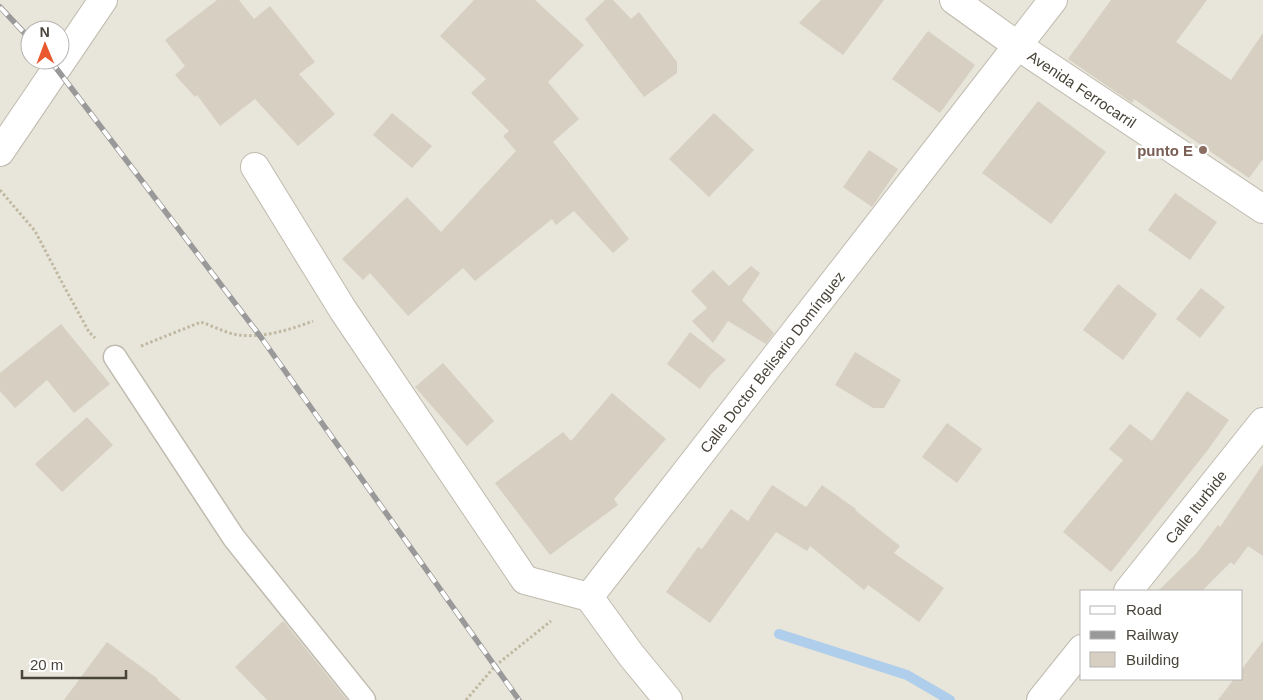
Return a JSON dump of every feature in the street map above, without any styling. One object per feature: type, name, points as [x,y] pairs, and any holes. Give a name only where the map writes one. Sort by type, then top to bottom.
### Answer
[{"type":"street","points":[[0,152],[102,0]]},
{"type":"street","name":"Avenida Ferrocarril","points":[[954,0],[1018,46],[1263,209]]},
{"type":"street","name":"Calle Doctor Belisario Domínguez","points":[[589,597],[1053,0]]},
{"type":"street","points":[[255,167],[343,310],[525,580],[589,597],[631,655],[668,700]]},
{"type":"street","points":[[115,357],[234,538],[364,700]]},
{"type":"street","name":"Calle Iturbide","points":[[1129,590],[1263,422]]},
{"type":"street","points":[[1041,700],[1080,651]]},
{"type":"path","points":[[0,190],[35,231],[89,332],[115,357],[201,322],[236,334],[260,336],[282,331],[343,310]]},
{"type":"path","points":[[466,700],[495,666],[542,627],[589,597]]},
{"type":"shaded area","points":[[0,0],[1263,0],[1263,700],[0,700]]},
{"type":"building","points":[[217,0],[239,0],[254,19],[270,6],[315,62],[299,74],[335,114],[298,146],[255,99],[220,126],[197,95],[195,97],[175,75],[185,66],[165,40]]},
{"type":"building","points":[[474,0],[535,0],[584,45],[548,82],[579,119],[553,142],[629,239],[613,253],[574,211],[556,225],[552,219],[475,281],[463,268],[408,316],[370,273],[363,280],[342,259],[407,197],[441,232],[516,151],[503,136],[509,131],[471,93],[486,79],[440,36]]},
{"type":"building","points":[[605,0],[613,0],[631,19],[639,12],[677,62],[677,73],[644,97],[585,19]]},
{"type":"building","points":[[821,0],[884,0],[843,55],[799,23]]},
{"type":"building","points":[[1111,0],[1207,0],[1176,42],[1231,80],[1263,33],[1263,159],[1249,178],[1134,99],[1132,103],[1068,59]]},
{"type":"building","points":[[928,31],[975,65],[940,113],[892,79]]},
{"type":"building","points":[[1038,101],[1106,152],[1051,224],[982,173]]},
{"type":"building","points":[[392,113],[432,146],[412,168],[373,135]]},
{"type":"building","points":[[714,113],[754,150],[709,197],[669,159]]},
{"type":"building","points":[[869,150],[898,169],[872,207],[843,187]]},
{"type":"building","points":[[1175,193],[1217,222],[1190,260],[1148,230]]},
{"type":"building","points":[[751,266],[760,273],[742,300],[774,333],[766,344],[728,321],[713,343],[692,321],[707,308],[691,291],[713,270],[729,286]]},
{"type":"building","points":[[1118,284],[1157,314],[1123,360],[1083,330]]},
{"type":"building","points":[[1201,288],[1225,307],[1200,338],[1176,319]]},
{"type":"building","points":[[61,324],[110,384],[74,413],[47,380],[15,408],[0,391],[0,373]]},
{"type":"building","points":[[690,332],[726,360],[711,374],[700,389],[667,364]]},
{"type":"building","points":[[855,352],[901,380],[884,408],[873,408],[835,385]]},
{"type":"building","points":[[443,363],[494,421],[467,446],[415,387]]},
{"type":"building","points":[[1187,391],[1229,420],[1207,451],[1111,572],[1063,532],[1123,460],[1109,449],[1130,424],[1152,441]]},
{"type":"building","points":[[612,393],[666,439],[614,499],[618,505],[550,555],[495,483],[563,432],[571,441]]},
{"type":"building","points":[[87,417],[113,445],[62,492],[35,464]]},
{"type":"building","points":[[947,423],[982,449],[957,483],[922,457]]},
{"type":"building","points":[[1263,464],[1263,556],[1248,546],[1234,565],[1231,562],[1203,590],[1159,590],[1196,554],[1218,525],[1220,527]]},
{"type":"building","points":[[772,485],[806,507],[822,485],[856,509],[900,546],[894,553],[944,588],[919,622],[868,585],[864,590],[810,546],[807,551],[776,532],[710,623],[666,592],[698,547],[702,549],[731,509],[748,521]]},
{"type":"building","points":[[283,621],[347,700],[267,700],[235,667]]},
{"type":"building","points":[[1263,641],[1263,700],[1218,700],[1233,680],[1243,680],[1243,668]]},
{"type":"building","points":[[107,642],[158,679],[181,700],[64,700]]},
{"type":"waterway","points":[[779,634],[907,675],[950,700]]},
{"type":"railway","points":[[0,7],[20,28]]},
{"type":"railway","points":[[58,70],[260,336],[519,700]]},
{"type":"place","name":"punto E","points":[[1203,150]]}]
